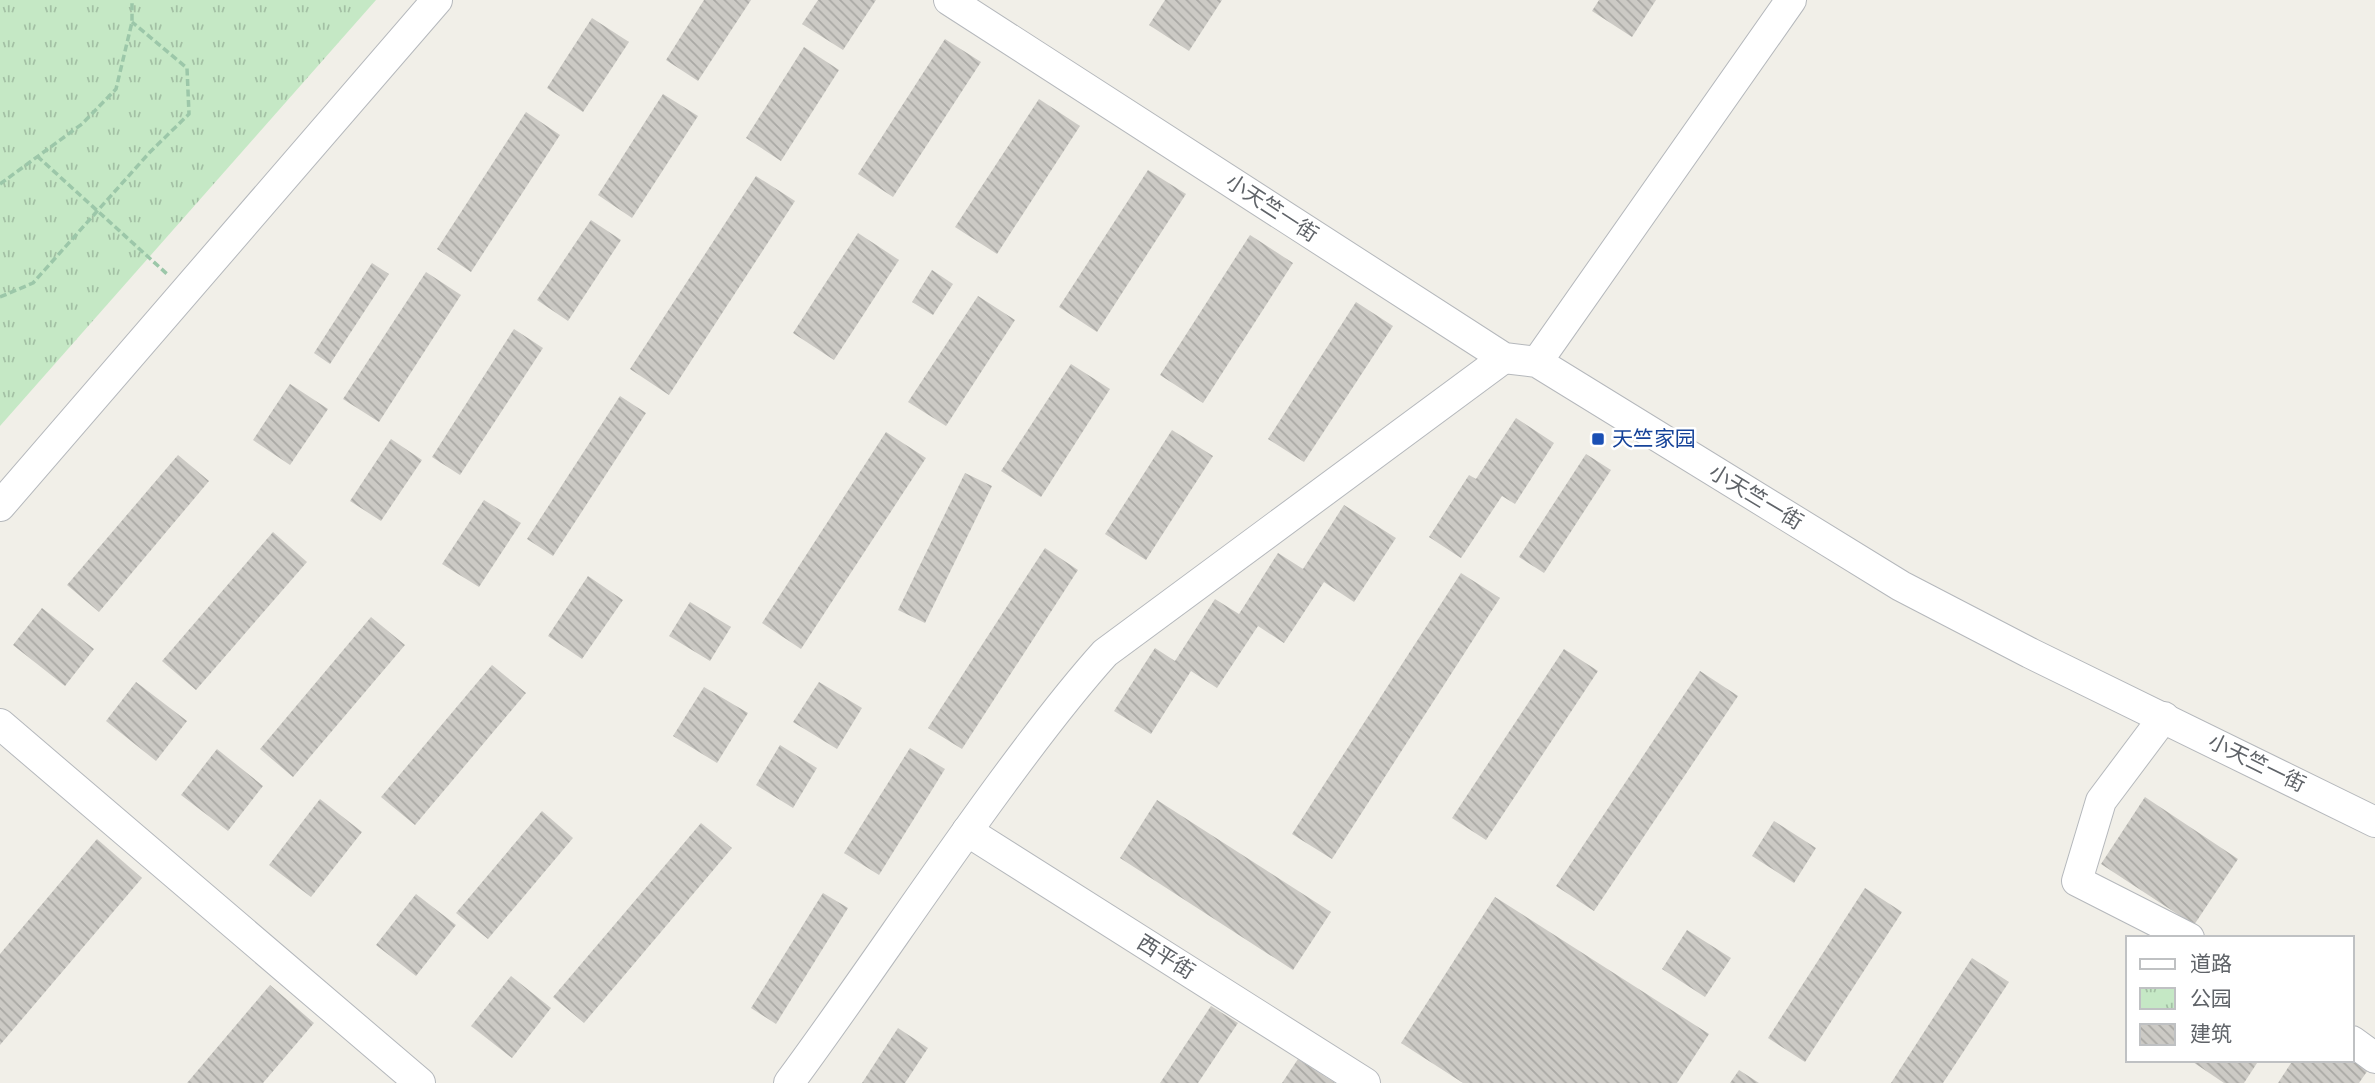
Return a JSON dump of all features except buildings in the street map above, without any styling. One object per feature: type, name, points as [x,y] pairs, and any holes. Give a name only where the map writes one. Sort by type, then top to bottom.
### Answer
[{"type":"street","points":[[0,506],[437,0]]},
{"type":"street","name":"小天竺一街","points":[[949,0],[1504,358],[1537,362],[1901,586],[2375,822]]},
{"type":"street","points":[[1537,362],[1791,0]]},
{"type":"street","points":[[789,1083],[1069,692],[1105,653],[1504,358]]},
{"type":"street","points":[[2164,717],[2101,801],[2077,881],[2185,936]]},
{"type":"street","points":[[0,723],[420,1083]]},
{"type":"street","name":"西平街","points":[[967,831],[1365,1083]]},
{"type":"street","points":[[2354,1042],[2375,1058]]},
{"type":"path","points":[[0,184],[82,124],[116,89],[132,22],[132,0]]},
{"type":"path","points":[[0,296],[33,283],[150,152],[189,114],[187,68],[132,22]]},
{"type":"path","points":[[37,156],[187,292]]},
{"type":"green space","points":[[0,0],[376,0],[0,426]]},
{"type":"place","name":"天竺家园","points":[[1598,439]]}]
